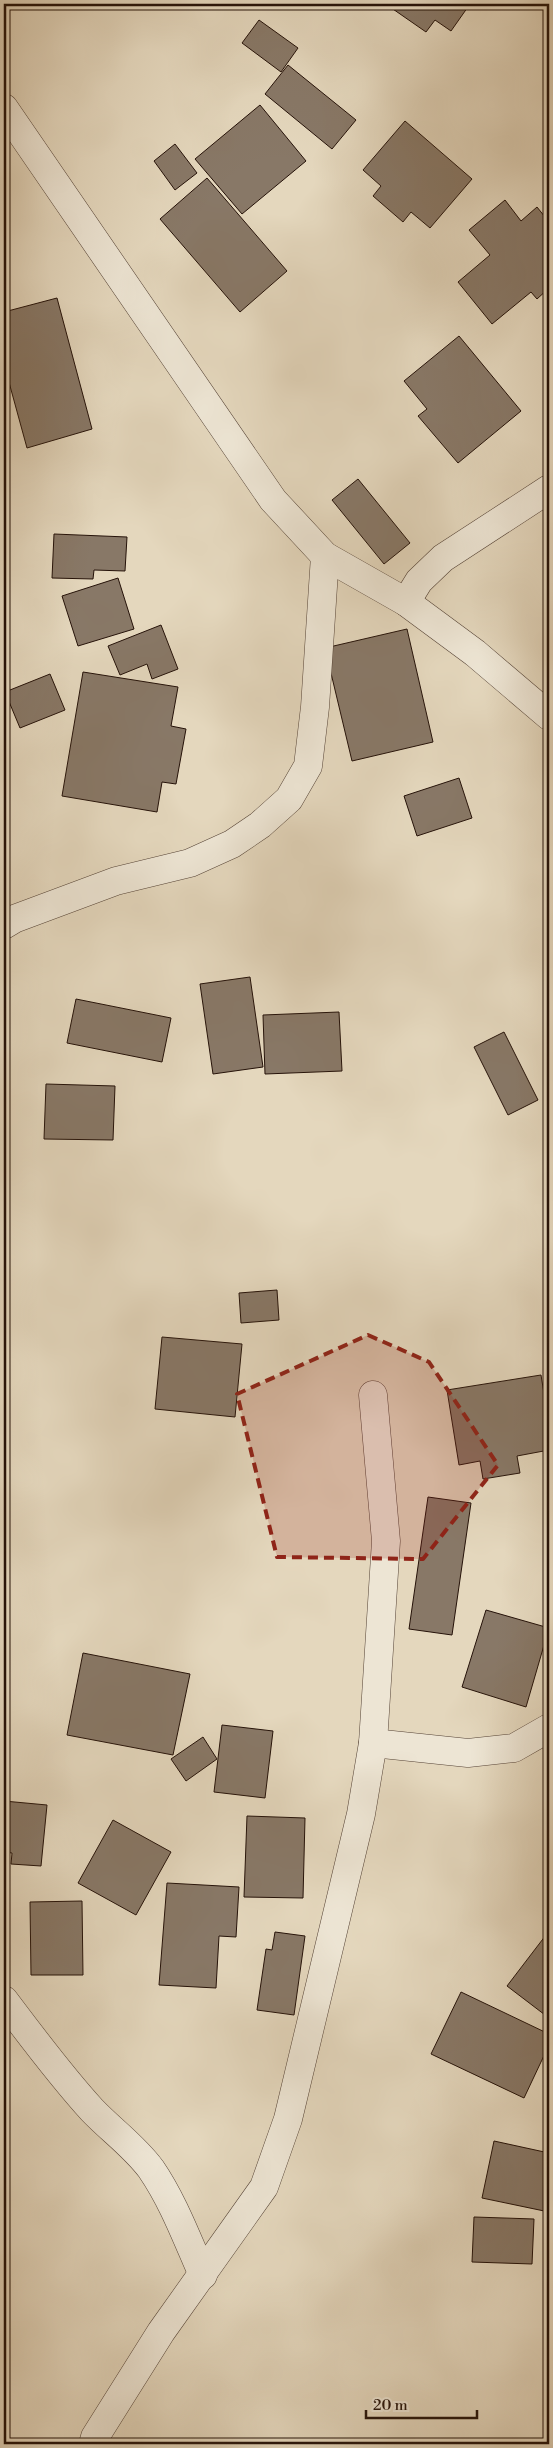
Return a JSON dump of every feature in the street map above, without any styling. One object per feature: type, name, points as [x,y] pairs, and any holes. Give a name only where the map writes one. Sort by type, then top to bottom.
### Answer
[{"type":"street","points":[[4,108],[273,500],[325,556],[406,602],[475,653],[549,716]]},
{"type":"street","points":[[406,602],[419,581],[443,558],[549,489]]},
{"type":"street","points":[[4,925],[14,919],[116,881],[190,863],[232,844],[260,825],[289,799],[308,766],[315,707],[325,556]]},
{"type":"street","points":[[93,2444],[95,2437],[161,2332],[264,2187],[288,2119],[358,1824],[373,1743],[386,1541],[373,1395]]},
{"type":"street","points":[[373,1743],[468,1753],[514,1748],[549,1728]]},
{"type":"street","points":[[4,2000],[65,2081],[98,2116],[129,2144],[151,2169],[172,2203],[203,2275]]},
{"type":"highlighted area","points":[[368,1335],[429,1362],[498,1465],[423,1559],[277,1557],[237,1394]]},
{"type":"building","points":[[392,4],[470,4],[451,31],[435,20],[426,32],[390,7]]},
{"type":"building","points":[[259,20],[298,48],[281,72],[242,43]]},
{"type":"building","points":[[288,65],[356,120],[332,149],[265,94]]},
{"type":"building","points":[[260,105],[306,161],[242,214],[195,159]]},
{"type":"building","points":[[405,121],[472,179],[430,228],[411,212],[403,222],[373,196],[381,186],[363,170]]},
{"type":"building","points":[[175,144],[197,173],[175,190],[154,161]]},
{"type":"building","points":[[207,178],[287,271],[240,312],[160,219]]},
{"type":"building","points":[[505,200],[521,221],[537,207],[549,222],[549,288],[537,299],[531,292],[492,324],[458,282],[490,255],[469,230]]},
{"type":"building","points":[[57,298],[92,429],[27,448],[4,364],[4,312]]},
{"type":"building","points":[[459,336],[521,411],[458,463],[418,416],[427,409],[404,381]]},
{"type":"building","points":[[358,479],[410,543],[384,564],[332,500]]},
{"type":"building","points":[[54,534],[127,537],[125,571],[94,570],[93,579],[52,578]]},
{"type":"building","points":[[118,578],[134,629],[78,646],[62,596]]},
{"type":"building","points":[[161,625],[178,669],[152,679],[147,664],[120,675],[108,646]]},
{"type":"building","points":[[407,629],[433,742],[352,761],[325,648]]},
{"type":"building","points":[[83,672],[178,687],[171,726],[186,729],[176,784],[162,782],[157,812],[62,796]]},
{"type":"building","points":[[50,674],[65,710],[20,728],[5,692]]},
{"type":"building","points":[[459,778],[472,818],[417,836],[404,796]]},
{"type":"building","points":[[250,977],[263,1067],[213,1074],[200,984]]},
{"type":"building","points":[[76,999],[171,1018],[162,1062],[67,1043]]},
{"type":"building","points":[[339,1012],[342,1071],[265,1074],[263,1015]]},
{"type":"building","points":[[504,1032],[538,1100],[508,1115],[474,1047]]},
{"type":"building","points":[[46,1084],[115,1086],[113,1140],[44,1139]]},
{"type":"building","points":[[277,1290],[279,1320],[241,1323],[239,1293]]},
{"type":"building","points":[[162,1337],[242,1344],[235,1417],[155,1409]]},
{"type":"building","points":[[541,1375],[549,1425],[549,1450],[517,1456],[520,1473],[483,1479],[480,1461],[459,1465],[447,1390]]},
{"type":"building","points":[[428,1497],[471,1503],[452,1635],[409,1629]]},
{"type":"building","points":[[486,1610],[549,1628],[526,1707],[462,1687]]},
{"type":"building","points":[[83,1653],[190,1674],[173,1755],[67,1735]]},
{"type":"building","points":[[222,1725],[273,1731],[265,1798],[214,1792]]},
{"type":"building","points":[[203,1737],[217,1759],[186,1781],[171,1759]]},
{"type":"building","points":[[4,1801],[47,1805],[41,1866],[11,1864],[12,1853],[4,1852]]},
{"type":"building","points":[[247,1816],[305,1818],[303,1898],[244,1897]]},
{"type":"building","points":[[113,1820],[171,1852],[136,1915],[78,1883]]},
{"type":"building","points":[[167,1883],[239,1887],[236,1937],[219,1936],[216,1988],[159,1985]]},
{"type":"building","points":[[82,1901],[83,1975],[31,1975],[30,1902]]},
{"type":"building","points":[[549,1931],[549,2018],[507,1986]]},
{"type":"building","points":[[275,1932],[305,1936],[294,2015],[257,2010],[266,1949],[272,1950]]},
{"type":"building","points":[[461,1992],[549,2034],[549,2045],[524,2098],[431,2054]]},
{"type":"building","points":[[494,2141],[549,2153],[549,2212],[482,2198]]},
{"type":"building","points":[[474,2217],[534,2219],[532,2264],[472,2262]]}]
